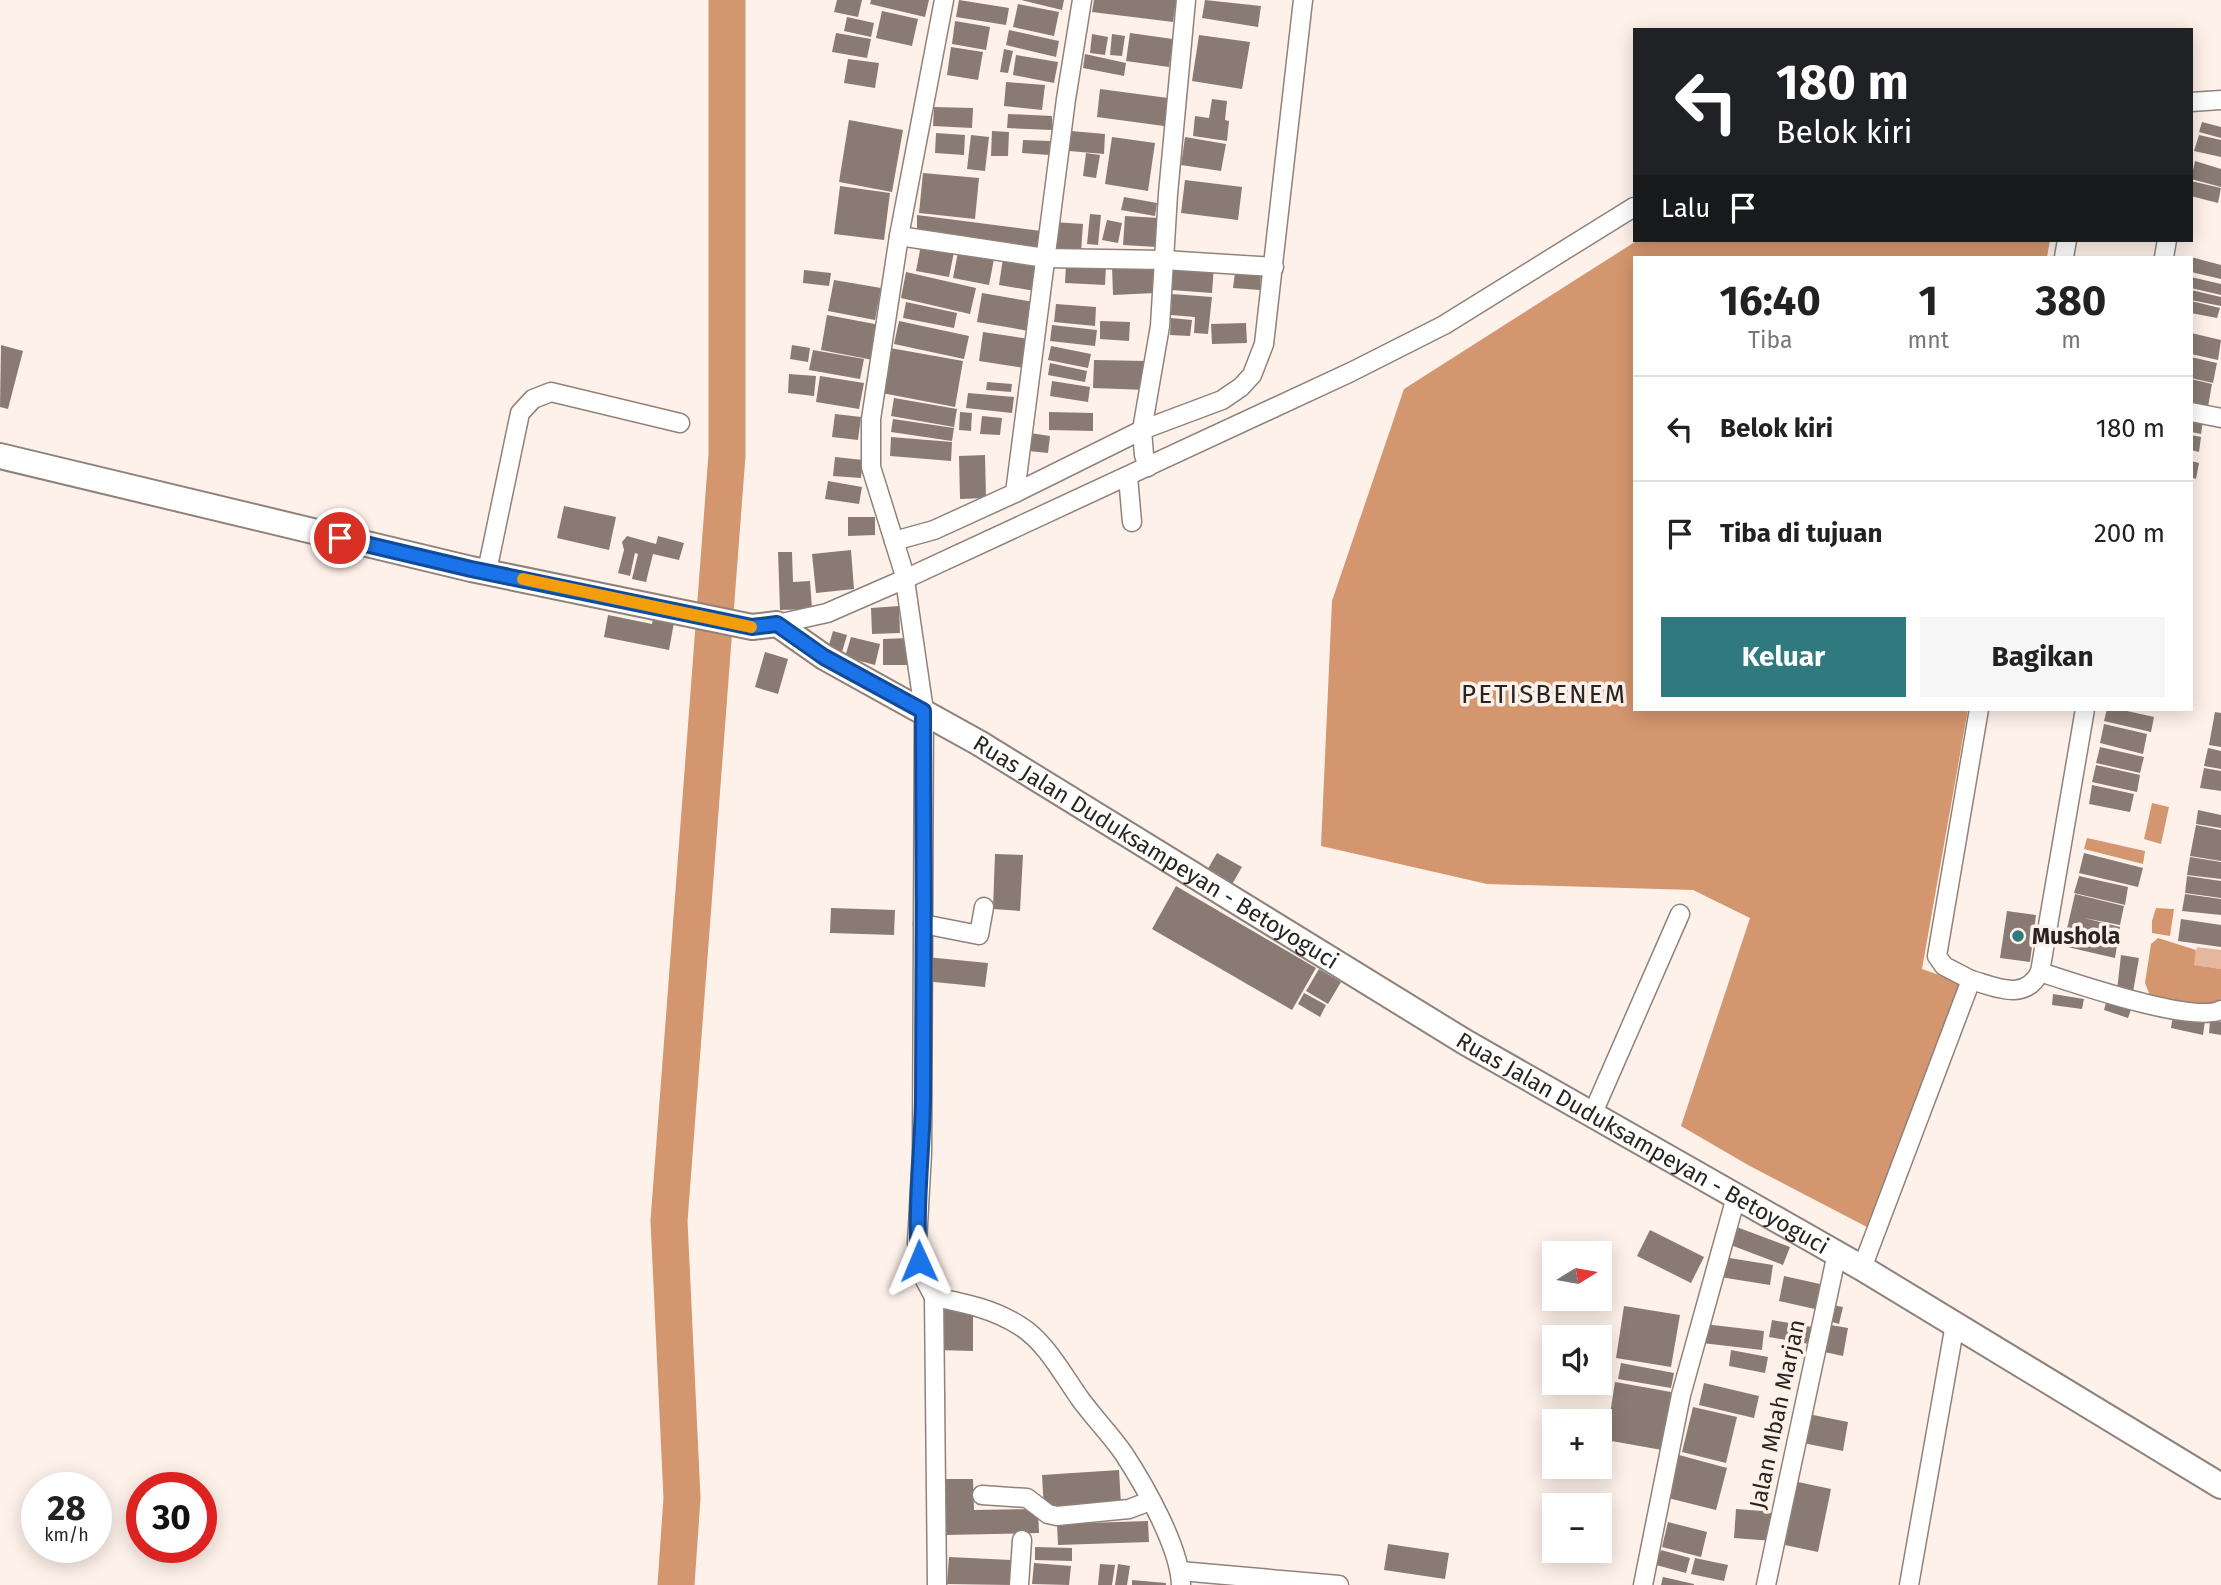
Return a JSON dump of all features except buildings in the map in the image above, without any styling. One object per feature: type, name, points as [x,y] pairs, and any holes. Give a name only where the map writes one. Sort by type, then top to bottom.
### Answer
[{"type":"main road","points":[[0,456],[444,563],[752,627],[777,624]]},
{"type":"main road","name":"Ruas Jalan Duduksampeyan - Betoyoguci","points":[[777,624],[824,657],[979,743],[1465,1042],[1837,1253],[2221,1486]]},
{"type":"street","points":[[937,1585],[934,1297],[924,1278],[917,1243],[922,1153],[923,711],[900,562],[871,467],[871,419],[900,236],[944,0]]},
{"type":"street","points":[[1015,493],[1082,0]]},
{"type":"street","points":[[1132,522],[1128,477],[1144,448],[1160,326],[1168,194],[1186,0]]},
{"type":"street","points":[[1144,448],[1241,387],[1252,375],[1265,344],[1303,0]]},
{"type":"street","points":[[2193,103],[2221,100]]},
{"type":"street","points":[[777,624],[827,612],[900,562],[934,530],[1015,493],[1351,372],[1444,324],[1633,208]]},
{"type":"street","points":[[900,236],[1045,258],[1164,260],[1274,267]]},
{"type":"street","points":[[487,571],[520,413],[533,399],[551,392],[680,424]]},
{"type":"street","points":[[2193,412],[2221,418]]},
{"type":"street","points":[[900,562],[1128,477]]},
{"type":"street","points":[[1979,711],[1937,956],[1944,966],[1971,980],[2011,990],[2026,989],[2035,982],[2040,972],[2085,711]]},
{"type":"street","points":[[923,924],[979,935],[984,907]]},
{"type":"street","points":[[1592,1115],[1680,914]]},
{"type":"street","points":[[2040,972],[2143,1004],[2208,1013],[2221,1010]]},
{"type":"street","points":[[1862,1268],[1971,980]]},
{"type":"street","points":[[1643,1585],[1681,1395],[1735,1197]]},
{"type":"street","name":"Jalan Mbah Marjan","points":[[1766,1585],[1837,1253]]},
{"type":"street","points":[[934,1297],[986,1309],[1021,1326],[1042,1347],[1087,1409],[1124,1453],[1167,1530],[1180,1578],[1339,1585]]},
{"type":"street","points":[[1909,1585],[1955,1324]]},
{"type":"street","points":[[982,1495],[1027,1498],[1048,1514],[1056,1516],[1129,1509],[1150,1501]]},
{"type":"street","points":[[1019,1585],[1022,1540]]},
{"type":"shaded area","points":[[1635,242],[2050,242],[2047,256],[1633,256],[1633,711],[1968,711],[1922,969],[1965,984],[1867,1227],[1748,1165],[1681,1126],[1750,918],[1693,890],[1487,884],[1321,846],[1332,601],[1404,389]]},
{"type":"shaded area","points":[[2152,803],[2169,807],[2161,844],[2144,839]]},
{"type":"shaded area","points":[[2087,838],[2145,851],[2143,864],[2084,849]]},
{"type":"shaded area","points":[[2156,908],[2174,909],[2170,936],[2152,933]]},
{"type":"shaded area","points":[[2158,938],[2196,950],[2194,965],[2221,969],[2221,1005],[2217,1008],[2151,998],[2145,983],[2151,944]]},
{"type":"shaded area","points":[[2197,947],[2221,950],[2221,969],[2193,965]]},
{"type":"waterway","points":[[676,1585],[682,1498],[669,1221],[727,455],[727,0]]},
{"type":"slow traffic","points":[[523,579],[751,627]]},
{"type":"place","name":"Mushola","points":[[2018,936]]},
{"type":"district","name":"PETISBENEM","points":[[1544,694]]},
{"type":"route","points":[[340,538],[471,569],[752,627],[777,624],[824,657],[923,711],[923,1056],[922,1153],[917,1243],[919,1261]]}]
